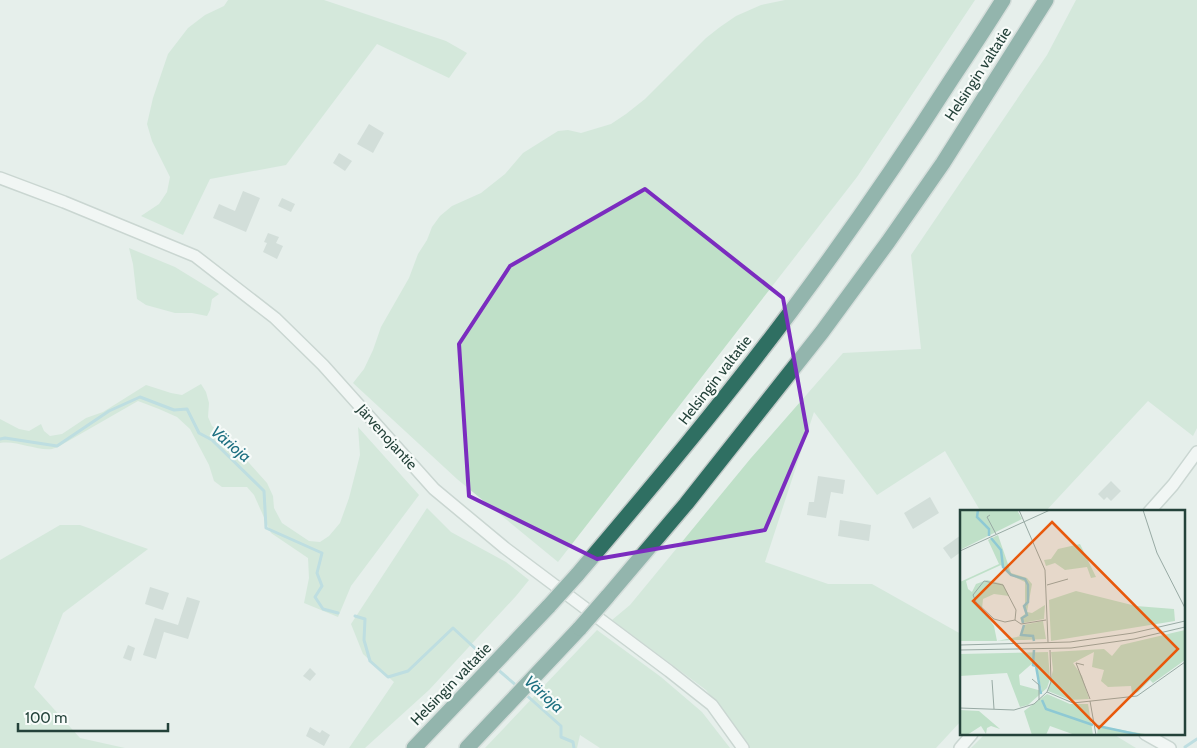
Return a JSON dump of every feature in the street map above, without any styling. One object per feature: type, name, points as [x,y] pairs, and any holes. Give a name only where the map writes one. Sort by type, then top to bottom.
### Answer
[{"type":"highway","name":"Helsingin valtatie","points":[[414,748],[577,575],[663,474],[735,384],[793,310],[856,222],[911,142],[1003,0]]},
{"type":"highway","name":"Helsingin valtatie","points":[[467,748],[607,597],[686,504],[822,332],[888,242],[943,162],[1046,0]]},
{"type":"street","name":"Järvenojantie","points":[[0,178],[195,256],[275,318],[323,365],[434,489],[505,548],[712,705],[743,748]]},
{"type":"street","points":[[1151,510],[1173,485],[1197,452]]},
{"type":"street","points":[[960,748],[970,736]]},
{"type":"street","points":[[1149,736],[1170,748]]},
{"type":"highlighted area","points":[[645,189],[783,298],[807,431],[765,530],[597,559],[469,496],[459,344],[510,266]]},
{"type":"green space","points":[[228,0],[324,0],[446,41],[467,53],[449,78],[377,44],[286,165],[210,179],[183,235],[141,216],[159,204],[167,192],[170,177],[152,141],[147,124],[153,98],[168,54],[188,28],[205,15],[224,6]]},
{"type":"green space","points":[[785,0],[975,0],[857,177],[558,562],[457,479],[353,383],[364,369],[381,327],[409,278],[418,254],[427,240],[432,227],[440,216],[452,206],[481,193],[505,174],[523,153],[558,131],[568,130],[581,133],[611,124],[645,99],[706,38],[720,27],[736,16],[761,5]]},
{"type":"green space","points":[[1076,0],[1197,0],[1197,428],[1193,436],[1148,401],[1047,510],[980,510],[945,451],[877,495],[814,412],[765,562],[828,584],[872,584],[960,633],[960,722],[936,748],[749,748],[739,731],[706,690],[612,620],[630,605],[751,458],[843,353],[921,349],[911,255],[1047,55]]},
{"type":"green space","points":[[129,248],[175,267],[219,294],[212,299],[207,316],[192,313],[175,313],[146,305],[137,299]]},
{"type":"green space","points":[[201,384],[206,392],[209,403],[208,417],[212,426],[227,438],[267,483],[273,496],[274,508],[282,523],[309,541],[320,542],[329,536],[340,523],[349,498],[360,455],[358,427],[419,495],[351,586],[338,617],[304,603],[309,578],[308,558],[271,533],[254,495],[247,487],[222,487],[214,481],[209,465],[190,429],[177,417],[138,401],[53,449],[6,442],[0,443],[0,419],[19,429],[29,431],[41,424],[44,431],[50,436],[62,434],[86,418],[103,412],[146,385],[182,395]]},
{"type":"green space","points":[[427,508],[451,532],[506,562],[529,580],[429,690],[365,748],[349,748],[394,682],[363,654],[351,624]]},
{"type":"green space","points":[[60,525],[80,525],[148,549],[63,613],[34,687],[80,738],[125,748],[0,748],[0,560]]},
{"type":"green space","points":[[597,630],[661,677],[702,712],[730,748],[600,748],[580,735],[577,748],[485,748]]},
{"type":"green space","points":[[983,736],[1116,736],[1136,748],[971,748]]},
{"type":"building","points":[[369,124],[384,133],[373,153],[357,144]]},
{"type":"building","points":[[339,153],[352,161],[345,171],[333,163]]},
{"type":"building","points":[[243,191],[260,198],[246,232],[213,218],[219,204],[235,211]]},
{"type":"building","points":[[282,198],[295,204],[291,212],[278,206]]},
{"type":"building","points":[[268,233],[279,237],[276,243],[283,246],[277,259],[263,252],[267,243],[264,242]]},
{"type":"building","points":[[818,476],[845,480],[843,494],[831,492],[826,518],[807,515],[809,502],[814,502]]},
{"type":"building","points":[[1111,481],[1121,491],[1111,501],[1107,497],[1104,500],[1098,494]]},
{"type":"building","points":[[930,497],[939,513],[913,529],[904,513]]},
{"type":"building","points":[[840,520],[871,525],[869,541],[838,536]]},
{"type":"building","points":[[960,536],[960,553],[951,559],[943,548]]},
{"type":"building","points":[[150,587],[169,593],[163,610],[145,604]]},
{"type":"building","points":[[187,597],[200,601],[188,639],[164,632],[156,659],[143,655],[155,618],[178,625]]},
{"type":"building","points":[[128,645],[135,648],[131,661],[123,658]]},
{"type":"building","points":[[310,668],[316,674],[310,681],[303,676]]},
{"type":"building","points":[[310,727],[320,733],[322,730],[330,735],[324,746],[306,736]]},
{"type":"waterway","name":"Värioja","points":[[0,439],[5,438],[57,446],[109,411],[140,397],[174,410],[187,409],[199,433],[212,440],[264,491],[266,528],[322,553],[317,573],[322,586],[315,597],[323,609],[338,613]]},
{"type":"waterway","name":"Värioja","points":[[355,616],[365,619],[364,640],[370,661],[388,677],[408,671],[453,628],[490,662]]},
{"type":"waterway","name":"Värioja","points":[[496,668],[518,687]]},
{"type":"waterway","name":"Värioja","points":[[524,693],[561,726],[561,737],[573,742],[574,748]]},
{"type":"waterway","points":[[1185,747],[1197,739]]}]
